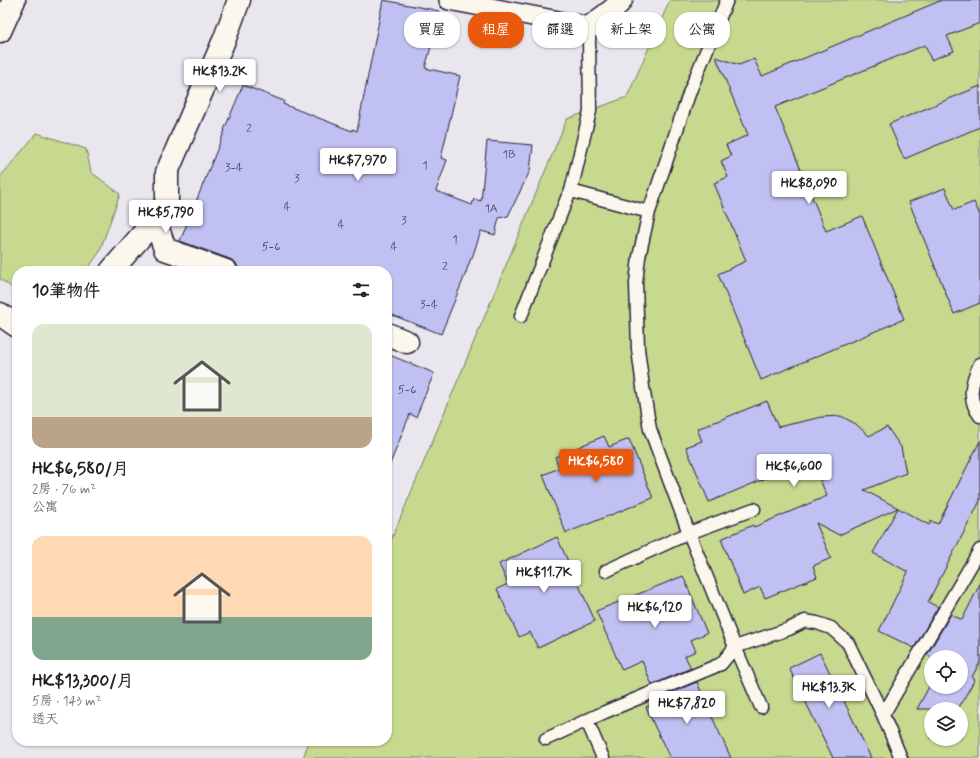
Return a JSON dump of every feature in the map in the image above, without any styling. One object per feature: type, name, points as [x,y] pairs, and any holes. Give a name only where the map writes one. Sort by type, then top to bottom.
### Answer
[{"type":"street","points":[[0,30],[14,0]]},
{"type":"street","points":[[115,266],[155,220],[167,201],[167,172],[225,38],[239,0]]},
{"type":"street","points":[[449,0],[590,27],[614,9],[621,0]]},
{"type":"street","points":[[155,220],[165,249],[212,266]]},
{"type":"street","points":[[0,314],[12,322]]},
{"type":"street","points":[[392,336],[407,342]]},
{"type":"lane","points":[[727,0],[690,92],[649,212],[636,282],[638,349],[650,429],[689,533],[735,648],[761,707]]},
{"type":"lane","points":[[522,316],[571,191],[590,111],[590,27]]},
{"type":"lane","points":[[571,191],[649,212]]},
{"type":"lane","points":[[980,364],[972,385],[974,406],[980,416]]},
{"type":"lane","points":[[606,571],[689,533],[754,509]]},
{"type":"lane","points":[[882,715],[980,550]]},
{"type":"lane","points":[[546,739],[612,709],[721,664],[735,648],[789,629],[805,621],[831,628],[848,643],[901,758]]},
{"type":"lane","points":[[587,721],[603,758]]},
{"type":"green space","points":[[670,0],[980,0],[980,758],[303,758],[307,746],[392,746],[392,538],[567,119],[627,97],[649,48],[666,48],[666,12],[665,12]]},
{"type":"green space","points":[[37,133],[86,149],[91,172],[120,194],[99,253],[90,266],[12,266],[12,287],[0,279],[0,177]]},
{"type":"building","points":[[383,0],[440,11],[404,12],[404,48],[431,48],[425,68],[460,76],[441,158],[447,160],[436,191],[472,205],[474,199],[481,201],[487,141],[533,145],[530,171],[508,216],[499,218],[495,235],[481,231],[472,258],[441,334],[392,315],[392,266],[237,266],[236,263],[230,259],[180,241],[243,85],[284,101],[283,104],[352,131],[353,129],[357,131]]},
{"type":"building","points":[[942,0],[980,0],[980,23],[947,36],[954,51],[931,60],[925,45],[775,107],[826,231],[862,216],[904,319],[761,380],[718,274],[746,261],[714,183],[728,177],[721,161],[731,156],[726,145],[748,135],[716,57],[739,65],[754,59],[762,76]]},
{"type":"building","points":[[980,86],[980,127],[904,159],[889,124]]},
{"type":"building","points":[[945,188],[954,210],[974,202],[980,215],[980,303],[954,314],[909,202]]},
{"type":"building","points":[[392,356],[434,373],[416,417],[410,414],[392,459]]},
{"type":"building","points":[[767,401],[778,427],[822,417],[841,416],[856,424],[869,436],[887,427],[901,447],[906,473],[864,490],[898,508],[839,535],[816,523],[831,558],[813,566],[817,577],[765,598],[760,587],[743,595],[721,539],[753,525],[754,527],[827,496],[811,459],[709,502],[686,447],[702,441],[697,429]]},
{"type":"building","points":[[604,436],[609,447],[629,439],[653,498],[566,533],[543,475],[559,468],[555,457]]},
{"type":"building","points":[[980,441],[980,501],[928,602],[938,607],[914,648],[879,631],[908,572],[873,553],[898,508],[929,525],[931,521],[938,524]]},
{"type":"building","points":[[557,537],[595,621],[538,648],[530,632],[519,637],[497,589],[508,584],[499,564]]},
{"type":"building","points":[[683,576],[707,633],[691,640],[696,651],[685,656],[691,668],[652,685],[642,661],[622,670],[596,611]]},
{"type":"building","points":[[980,584],[980,662],[972,677],[975,679],[968,691],[968,650],[930,650],[951,614],[962,620]]},
{"type":"building","points":[[820,653],[871,758],[833,758],[789,668]]},
{"type":"building","points":[[697,682],[731,758],[670,758],[646,707],[659,702],[658,698]]},
{"type":"building","points":[[925,694],[966,694],[962,702],[924,702],[924,709],[917,709]]}]
